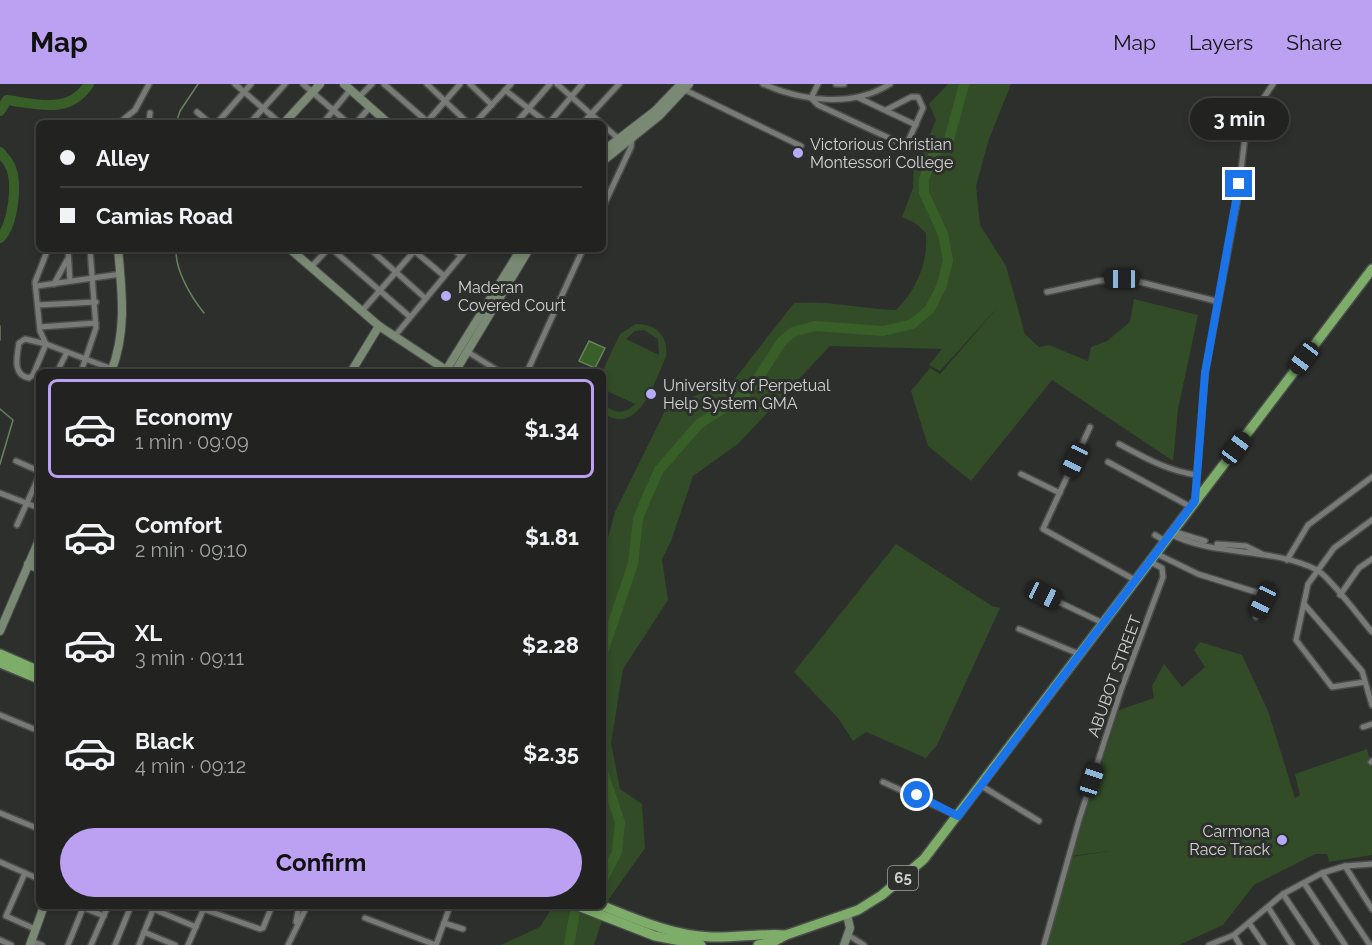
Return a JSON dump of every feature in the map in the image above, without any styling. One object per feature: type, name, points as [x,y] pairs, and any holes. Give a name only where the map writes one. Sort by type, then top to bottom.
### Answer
[{"type":"highway","name":"65","points":[[758,945],[773,942],[786,935],[847,915],[882,895],[924,859],[1372,268]]},
{"type":"highway","points":[[0,654],[36,670]]},
{"type":"highway","points":[[1,666],[36,678]]},
{"type":"highway","name":"65","points":[[604,910],[682,934],[738,938],[771,934],[786,935]]},
{"type":"highway","name":"65","points":[[604,910],[664,939],[701,945]]},
{"type":"street","points":[[123,120],[135,110],[149,84]]},
{"type":"street","points":[[235,84],[277,120]]},
{"type":"street","points":[[220,120],[251,84]]},
{"type":"street","points":[[253,120],[285,84]]},
{"type":"street","points":[[303,84],[345,120]]},
{"type":"street","points":[[287,120],[320,84]]},
{"type":"street","points":[[359,98],[372,84]]},
{"type":"street","points":[[384,84],[424,120]]},
{"type":"street","points":[[427,84],[465,120]]},
{"type":"street","points":[[430,120],[460,84]]},
{"type":"street","points":[[470,84],[492,105]]},
{"type":"street","points":[[478,120],[511,84]]},
{"type":"street","points":[[519,120],[550,84]]},
{"type":"street","points":[[557,84],[598,120]]},
{"type":"street","points":[[550,120],[582,84]]},
{"type":"street","points":[[586,120],[618,84]]},
{"type":"street","points":[[763,84],[789,95],[811,98],[858,98],[890,84]]},
{"type":"street","points":[[811,98],[818,84]]},
{"type":"street","points":[[836,84],[844,84]]},
{"type":"street","points":[[1108,462],[1193,504],[1201,405],[1216,301],[1237,203],[1247,129],[1250,120],[1273,84]]},
{"type":"street","points":[[606,150],[632,138],[685,86]]},
{"type":"street","points":[[606,158],[685,86]]},
{"type":"street","points":[[685,86],[801,146]]},
{"type":"street","points":[[325,120],[347,87],[385,120]]},
{"type":"street","points":[[506,90],[544,120]]},
{"type":"street","points":[[811,98],[818,105],[906,146],[924,105],[918,98],[911,97],[886,110]]},
{"type":"street","points":[[858,98],[916,125]]},
{"type":"street","points":[[359,120],[370,107]]},
{"type":"street","points":[[197,112],[206,120]]},
{"type":"street","points":[[149,120],[150,113]]},
{"type":"street","points":[[606,128],[621,142]]},
{"type":"street","points":[[606,201],[631,147],[632,138]]},
{"type":"street","points":[[47,252],[35,282],[40,327],[46,344],[33,375],[26,378],[19,374],[17,365],[20,341],[25,339],[46,344],[107,369]]},
{"type":"street","points":[[68,252],[70,281]]},
{"type":"street","points":[[82,369],[96,323],[90,252]]},
{"type":"street","points":[[112,369],[122,340],[123,326],[118,252]]},
{"type":"street","points":[[294,252],[379,326],[444,369]]},
{"type":"street","points":[[311,267],[327,252]]},
{"type":"street","points":[[334,252],[409,316]]},
{"type":"street","points":[[373,252],[425,298]]},
{"type":"street","points":[[362,311],[412,252]]},
{"type":"street","points":[[416,252],[443,275]]},
{"type":"street","points":[[457,252],[462,256]]},
{"type":"street","points":[[394,337],[443,275],[465,252]]},
{"type":"street","points":[[451,369],[519,252]]},
{"type":"street","points":[[452,369],[468,352],[528,252]]},
{"type":"street","points":[[528,369],[582,252]]},
{"type":"street","points":[[54,284],[68,258]]},
{"type":"street","points":[[37,286],[121,274]]},
{"type":"street","points":[[1047,292],[1098,281],[1128,279],[1216,301]]},
{"type":"street","points":[[38,306],[96,302]]},
{"type":"street","points":[[40,327],[96,323]]},
{"type":"street","points":[[353,369],[379,326]]},
{"type":"street","points":[[58,369],[67,352]]},
{"type":"street","points":[[468,352],[494,369]]},
{"type":"street","points":[[1090,427],[1043,529],[1134,580]]},
{"type":"street","points":[[1119,444],[1155,463],[1178,472],[1197,475]]},
{"type":"street","points":[[16,461],[36,470]]},
{"type":"street","points":[[1021,474],[1060,493]]},
{"type":"street","points":[[1287,560],[1308,525],[1372,477]]},
{"type":"street","points":[[17,525],[36,483]]},
{"type":"street","points":[[0,494],[36,506]]},
{"type":"street","points":[[1365,682],[1332,687],[1296,640],[1308,584],[1334,548],[1372,520]]},
{"type":"street","points":[[1155,535],[1169,535],[1242,554],[1287,560],[1319,570],[1372,632]]},
{"type":"street","points":[[0,631],[36,547]]},
{"type":"street","points":[[1152,557],[1262,594],[1264,599],[1256,617]]},
{"type":"street","name":"ABUBOT STREET","points":[[1044,945],[1082,810],[1121,690],[1163,577],[1162,568],[1152,557]]},
{"type":"street","points":[[1340,595],[1359,568],[1372,559]]},
{"type":"street","points":[[28,564],[36,568]]},
{"type":"street","points":[[1044,595],[1103,623]]},
{"type":"street","points":[[1304,604],[1362,671],[1372,705]]},
{"type":"street","points":[[1019,629],[1079,654]]},
{"type":"street","points":[[0,715],[36,730]]},
{"type":"street","points":[[1363,727],[1372,724]]},
{"type":"street","points":[[883,782],[958,816]]},
{"type":"street","points":[[980,785],[1039,821]]},
{"type":"street","points":[[0,813],[36,828]]},
{"type":"street","points":[[1,865],[36,878]]},
{"type":"street","points":[[1345,866],[1372,909]]},
{"type":"street","points":[[1212,944],[1234,935],[1283,894],[1322,873],[1345,866],[1371,866]]},
{"type":"street","points":[[25,873],[3,915],[35,929]]},
{"type":"street","points":[[1322,873],[1370,945]]},
{"type":"street","points":[[1304,883],[1345,945]]},
{"type":"street","points":[[1283,894],[1317,945]]},
{"type":"street","points":[[1268,907],[1292,945]]},
{"type":"street","points":[[42,945],[30,943],[43,909]]},
{"type":"street","points":[[68,945],[80,909]]},
{"type":"street","points":[[86,909],[104,916]]},
{"type":"street","points":[[92,945],[107,909]]},
{"type":"street","points":[[115,945],[130,909]]},
{"type":"street","points":[[139,945],[154,909]]},
{"type":"street","points":[[156,909],[196,927]]},
{"type":"street","points":[[188,945],[204,909]]},
{"type":"street","points":[[207,909],[260,929],[263,928],[271,909]]},
{"type":"street","points":[[296,924],[298,909]]},
{"type":"street","points":[[288,945],[296,924],[305,909]]},
{"type":"street","points":[[365,918],[436,945],[449,909]]},
{"type":"street","points":[[844,945],[850,928],[847,915]]},
{"type":"street","points":[[444,923],[463,929]]},
{"type":"street","points":[[1250,923],[1264,945]]},
{"type":"street","points":[[144,932],[175,945]]},
{"type":"street","points":[[848,935],[864,945]]},
{"type":"street","points":[[1234,935],[1240,945]]},
{"type":"street","points":[[0,940],[11,945]]},
{"type":"shaded area","points":[[948,84],[1011,84],[989,139],[976,186],[980,225],[1006,266],[1025,334],[1039,347],[1049,345],[1088,361],[1091,347],[1107,341],[1130,322],[1134,299],[1198,315],[1178,409],[1173,461],[1052,380],[971,481],[928,446],[911,391],[930,368],[940,374],[999,306],[940,371],[929,365],[942,349],[830,346],[738,444],[693,476],[671,541],[662,559],[668,600],[623,669],[611,743],[620,789],[642,804],[645,848],[609,899],[606,908],[606,545],[615,512],[667,407],[734,380],[794,303],[896,310],[910,293],[923,265],[926,233],[915,223],[902,217],[913,188],[914,160],[923,151],[936,120],[929,104]]},
{"type":"shaded area","points":[[636,324],[650,326],[663,338],[666,357],[651,391],[636,412],[626,418],[616,419],[606,414],[606,405],[618,412],[627,410],[635,404],[606,390],[606,369],[603,369],[620,334]],"holes":[[[644,330],[658,339],[659,355],[626,339],[635,331]]]},
{"type":"shaded area","points":[[589,341],[605,348],[595,368],[579,361]]},
{"type":"shaded area","points":[[896,544],[992,606],[1000,608],[937,745],[926,758],[866,732],[853,741],[838,718],[794,672]]},
{"type":"shaded area","points":[[1200,642],[1242,655],[1268,711],[1295,798],[1300,795],[1295,774],[1367,749],[1372,767],[1372,855],[1329,862],[1327,854],[1315,854],[1254,885],[1223,925],[1179,945],[1046,945],[1070,857],[1109,851],[1071,856],[1119,710],[1154,698],[1152,686],[1164,664],[1182,687],[1205,667],[1194,650]]},
{"type":"shaded area","points":[[551,909],[606,909],[594,945],[501,945],[540,927]]},
{"type":"waterway","points":[[0,111],[7,100],[41,105],[62,104],[81,94],[89,84]]},
{"type":"waterway","points":[[177,120],[180,111],[198,84]]},
{"type":"waterway","points":[[606,643],[633,564],[638,519],[646,499],[659,470],[699,424],[744,395],[755,383],[782,341],[793,332],[815,326],[883,331],[912,324],[930,309],[942,285],[948,260],[943,234],[924,193],[924,179],[934,153],[949,140],[964,84]]},
{"type":"waterway","points":[[0,152],[12,171],[14,181],[11,214],[5,232],[0,238]]},
{"type":"waterway","points":[[176,252],[178,266],[185,283],[204,313]]},
{"type":"waterway","points":[[0,326],[0,340]]},
{"type":"waterway","points":[[0,409],[13,420],[0,464]]},
{"type":"waterway","points":[[606,781],[620,822],[617,852],[606,873]]},
{"type":"waterway","points":[[569,945],[575,909]]},
{"type":"place","name":"Victorious Christian Montessori College","points":[[798,153]]},
{"type":"place","name":"Maderan Covered Court","points":[[446,296]]},
{"type":"place","name":"University of Perpetual Help System GMA","points":[[651,394]]},
{"type":"place","name":"Carmona Race Track","points":[[1282,840]]},
{"type":"route","points":[[917,795],[958,816],[1195,501],[1205,373],[1214,311],[1239,184]]}]
